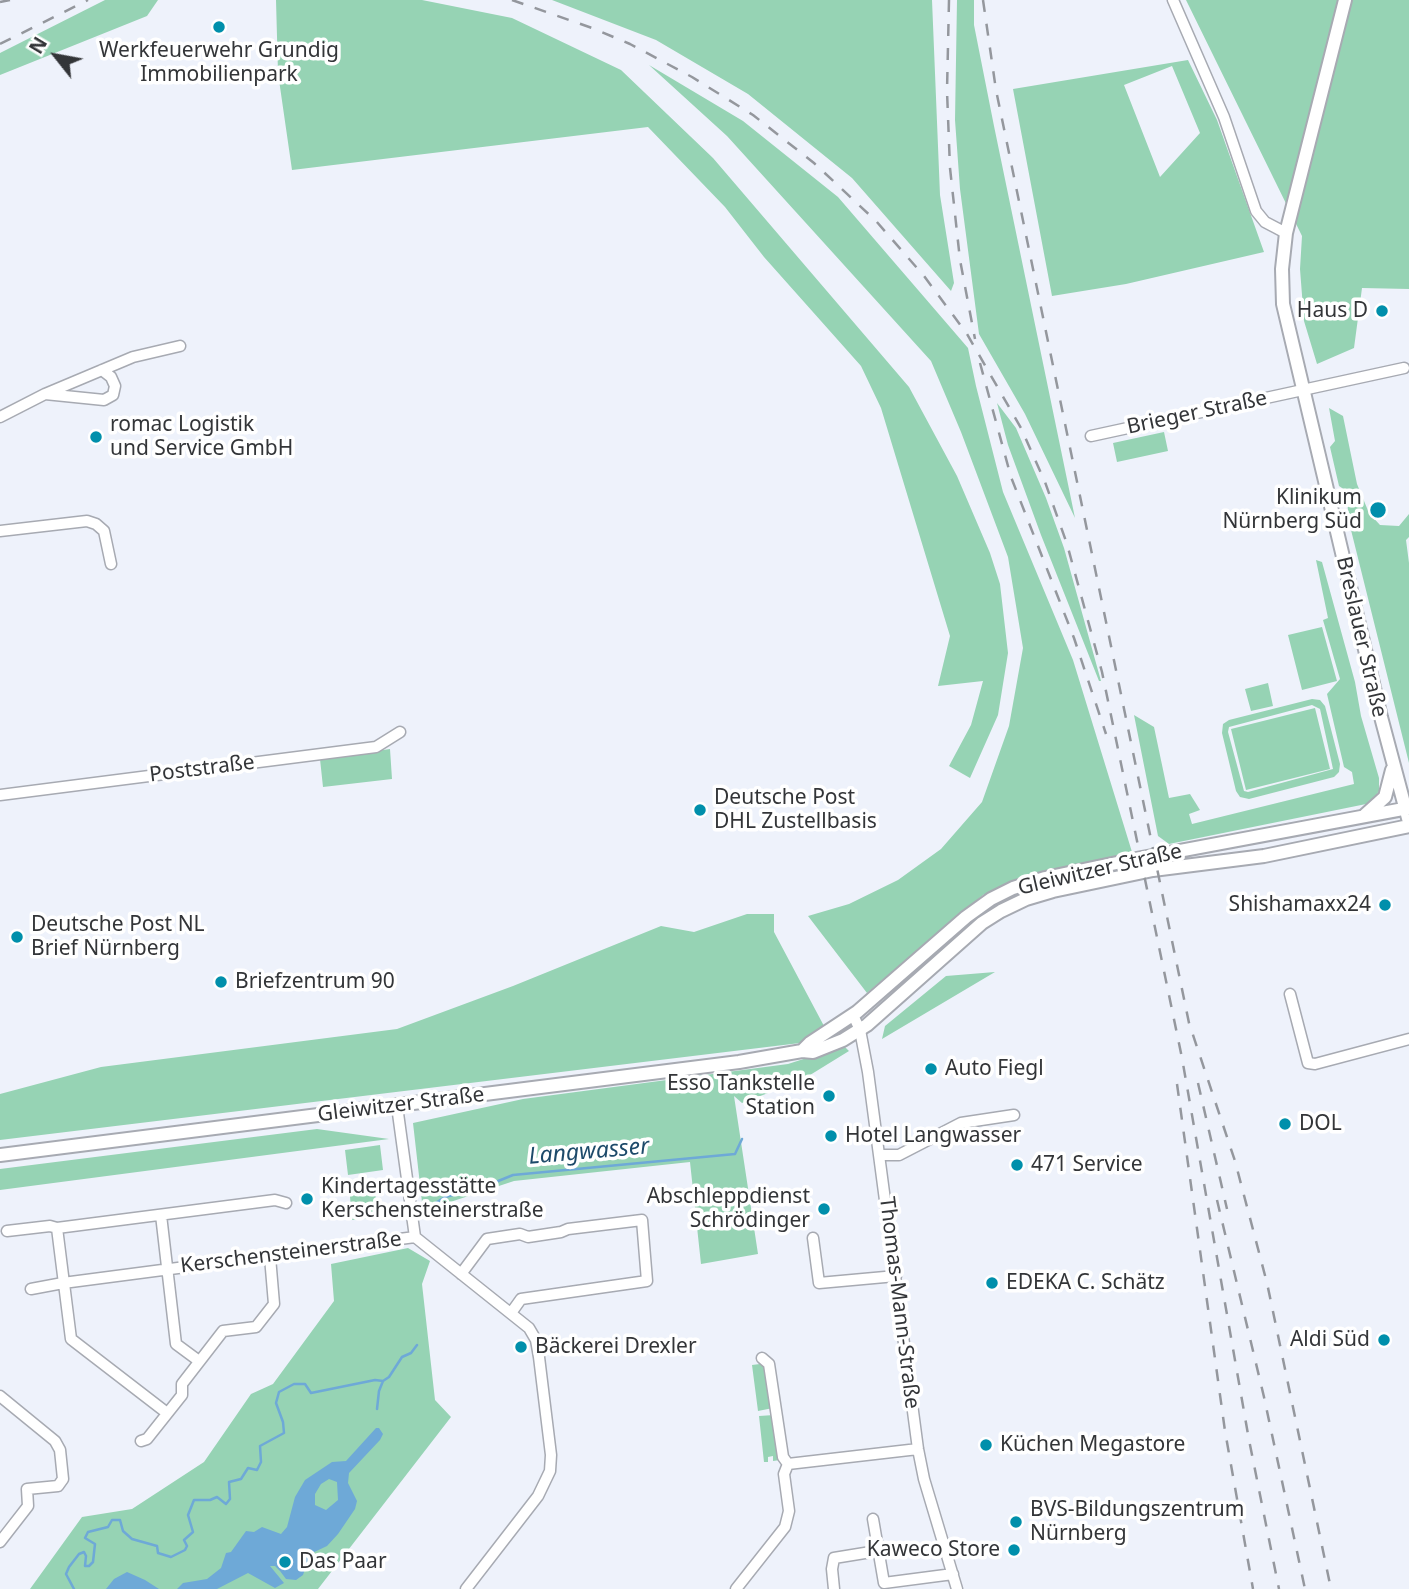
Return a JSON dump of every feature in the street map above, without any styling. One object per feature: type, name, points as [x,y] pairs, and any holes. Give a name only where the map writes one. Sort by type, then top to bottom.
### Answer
[{"type":"main road","name":"Breslauer Straße","points":[[1345,0],[1286,233],[1282,269],[1283,304],[1393,768],[1408,817]]},
{"type":"main road","points":[[1363,818],[1383,800],[1393,768]]},
{"type":"main road","name":"Gleiwitzer Straße","points":[[802,1051],[853,1015],[960,921],[1013,888],[1045,878],[1131,860],[1363,818],[1408,817]]},
{"type":"main road","name":"Gleiwitzer Straße","points":[[0,1155],[818,1050],[860,1030],[982,923],[1026,898],[1153,870],[1264,856],[1408,817]]},
{"type":"street","points":[[1173,0],[1224,117],[1256,211],[1265,222],[1286,233]]},
{"type":"street","points":[[0,417],[45,394],[133,357],[180,346]]},
{"type":"street","points":[[45,394],[104,400],[113,396],[115,386],[106,368]]},
{"type":"street","name":"Brieger Straße","points":[[1091,436],[1404,368]]},
{"type":"street","points":[[0,531],[87,521],[104,531],[111,564]]},
{"type":"street","name":"Poststraße","points":[[0,794],[376,747],[400,732]]},
{"type":"street","points":[[1290,994],[1308,1063],[1315,1064],[1409,1039]]},
{"type":"street","name":"Thomas-Mann-Straße","points":[[853,1015],[860,1030],[879,1155],[918,1448],[957,1589]]},
{"type":"street","points":[[397,1106],[415,1237],[529,1328],[536,1340],[551,1455],[550,1471],[538,1496],[466,1589]]},
{"type":"street","points":[[879,1155],[899,1154],[961,1123],[1014,1115]]},
{"type":"street","points":[[8,1231],[50,1226],[57,1228],[275,1200],[286,1203]]},
{"type":"street","name":"Kerschensteinerstraße","points":[[160,1215],[166,1269]]},
{"type":"street","points":[[461,1274],[487,1239],[520,1234],[527,1237],[642,1220],[647,1281],[521,1299],[511,1313]]},
{"type":"street","points":[[57,1228],[71,1339],[167,1413]]},
{"type":"street","name":"Kerschensteinerstraße","points":[[31,1289],[415,1237]]},
{"type":"street","points":[[813,1238],[819,1283],[896,1276]]},
{"type":"street","points":[[141,1441],[147,1439],[182,1395],[182,1384],[223,1331],[256,1327],[274,1304],[270,1257]]},
{"type":"street","points":[[166,1269],[176,1344],[200,1360]]},
{"type":"street","points":[[762,1358],[769,1364],[783,1457],[788,1464]]},
{"type":"street","points":[[0,1396],[55,1441],[60,1450],[63,1479],[58,1486],[27,1489],[28,1506],[0,1542]]},
{"type":"street","points":[[788,1464],[918,1448]]},
{"type":"street","points":[[736,1589],[785,1527],[789,1511],[784,1474],[788,1464]]},
{"type":"street","points":[[873,1519],[884,1583],[894,1585],[953,1574]]},
{"type":"street","points":[[834,1589],[834,1558],[877,1551]]},
{"type":"green space","points":[[105,0],[158,0],[147,16],[0,75],[0,53]]},
{"type":"green space","points":[[276,0],[422,0],[512,18],[621,70],[713,158],[909,387],[957,476],[990,553],[1000,584],[1008,653],[998,715],[970,778],[949,766],[971,725],[983,681],[938,686],[950,636],[881,408],[861,366],[764,257],[725,207],[648,127],[292,170],[278,73]]},
{"type":"green space","points":[[552,0],[932,0],[940,195],[954,283],[951,291],[852,178],[748,94],[656,40]]},
{"type":"green space","points":[[957,0],[974,0],[974,25],[1075,518],[1025,414],[979,334],[960,189],[955,120]]},
{"type":"green space","points":[[1186,0],[1409,0],[1409,289],[1362,288],[1354,348],[1317,364],[1304,321],[1300,269],[1302,236]]},
{"type":"green space","points":[[1188,60],[1217,120],[1264,252],[1126,284],[1052,296],[1013,89]],"holes":[[[1172,66],[1200,133],[1160,177],[1124,85]]]},
{"type":"green space","points":[[649,65],[743,121],[838,197],[968,348],[1003,492],[1073,660],[1132,852],[1020,879],[983,895],[867,993],[808,916],[849,904],[898,880],[941,849],[982,802],[1009,726],[1023,648],[1008,557],[931,361],[727,136]]},
{"type":"green space","points":[[997,403],[1016,428],[1046,498],[1064,548],[1101,681],[1041,535],[1008,445]]},
{"type":"green space","points":[[1329,408],[1343,416],[1357,484],[1369,513],[1380,525],[1399,526],[1409,514],[1409,537],[1406,540],[1409,563],[1409,763],[1351,530],[1345,490],[1339,486],[1330,447],[1335,441]]},
{"type":"green space","points":[[1164,432],[1168,451],[1117,462],[1113,443]]},
{"type":"green space","points":[[1316,560],[1322,562],[1355,682],[1361,716],[1379,778],[1379,791],[1371,803],[1169,844],[1158,836],[1134,715],[1154,727],[1169,798],[1190,794],[1200,810],[1189,814],[1192,824],[1354,784],[1352,772],[1344,767],[1327,694],[1340,679],[1323,620],[1328,618]]},
{"type":"green space","points":[[1322,627],[1337,681],[1302,690],[1288,635]]},
{"type":"green space","points":[[1268,683],[1273,706],[1251,711],[1245,689]]},
{"type":"green space","points":[[1312,699],[1320,700],[1325,706],[1340,764],[1339,772],[1334,777],[1249,799],[1240,797],[1236,791],[1222,733],[1223,724],[1229,720]],"holes":[[[1312,705],[1320,709],[1333,769],[1244,791],[1228,732],[1229,727]]]},
{"type":"green space","points":[[1315,708],[1330,769],[1246,790],[1231,729]]},
{"type":"green space","points":[[390,749],[392,779],[323,787],[320,759]]},
{"type":"green space","points":[[747,914],[774,914],[774,932],[824,1026],[800,1043],[0,1140],[0,1094],[101,1067],[397,1029],[513,986],[661,926],[694,932]]},
{"type":"green space","points":[[995,972],[882,1039],[885,1026],[946,976]]},
{"type":"green space","points":[[844,1046],[849,1051],[802,1080],[742,1103],[734,1096],[758,1254],[701,1264],[690,1162],[514,1181],[423,1211],[413,1123],[523,1099],[788,1064]]},
{"type":"green space","points":[[317,1129],[389,1139],[0,1190],[0,1169]]},
{"type":"green space","points":[[380,1145],[383,1170],[348,1175],[345,1150]]},
{"type":"green space","points":[[374,1183],[378,1218],[352,1220],[349,1185]]},
{"type":"green space","points":[[408,1248],[430,1261],[422,1284],[435,1400],[451,1417],[318,1589],[30,1589],[82,1517],[132,1509],[204,1462],[251,1394],[273,1384],[334,1301],[331,1264]]},
{"type":"green space","points":[[768,1363],[773,1408],[758,1411],[752,1365]]},
{"type":"green space","points":[[774,1415],[780,1460],[773,1461],[773,1456],[768,1457],[768,1462],[764,1462],[759,1416]]},
{"type":"water","points":[[376,1428],[379,1428],[383,1434],[380,1440],[349,1473],[348,1483],[357,1501],[355,1509],[327,1546],[310,1554],[303,1575],[296,1580],[286,1579],[275,1566],[270,1566],[284,1583],[275,1588],[248,1573],[217,1589],[177,1589],[183,1583],[207,1579],[221,1568],[226,1553],[231,1552],[246,1531],[254,1532],[262,1527],[281,1534],[287,1527],[295,1497],[305,1480],[332,1462],[346,1461]],"holes":[[[329,1479],[337,1482],[338,1500],[326,1510],[315,1505],[315,1494],[321,1484]]]},
{"type":"water","points":[[127,1572],[159,1589],[106,1589],[114,1579]]},
{"type":"waterway","name":"Langwasser","points":[[434,1204],[445,1197],[481,1188],[513,1175],[735,1154],[742,1139]]},
{"type":"waterway","name":"Langwasser","points":[[377,1409],[383,1381],[389,1377],[402,1357],[411,1353],[417,1345]]},
{"type":"waterway","name":"Langwasser","points":[[74,1589],[66,1574],[69,1567],[79,1554],[84,1552],[85,1566],[93,1562],[95,1544],[85,1538],[88,1532],[108,1527],[112,1520],[120,1520],[123,1531],[132,1539],[157,1546],[158,1553],[171,1557],[185,1550],[187,1546],[184,1540],[193,1532],[188,1515],[194,1500],[217,1497],[226,1504],[230,1499],[229,1482],[241,1479],[248,1468],[257,1470],[261,1462],[260,1446],[284,1433],[276,1403],[279,1392],[294,1384],[305,1384],[311,1393],[375,1380],[383,1381]]},
{"type":"railway","points":[[0,2],[10,0]]},
{"type":"railway","points":[[0,44],[88,0]]},
{"type":"railway","points":[[512,0],[630,44],[692,77],[753,115],[814,163],[876,221],[924,276],[967,334],[1021,428],[1045,482],[1067,544],[1102,672],[1182,1058],[1249,1440],[1279,1589]]},
{"type":"railway","points":[[949,0],[947,91],[950,168],[960,260],[975,339]]},
{"type":"railway","points":[[983,0],[996,90],[1189,1023],[1235,1161],[1267,1283],[1331,1589]]},
{"type":"railway","points":[[980,363],[1011,477],[1074,638],[1106,734]]},
{"type":"railway","points":[[1198,1083],[1227,1209]]},
{"type":"railway","points":[[1177,1084],[1225,1431],[1253,1589]]},
{"type":"railway","points":[[1217,1200],[1264,1397],[1305,1589]]},
{"type":"place","name":"Werkfeuerwehr Grundig Immobilienpark","points":[[219,27]]},
{"type":"place","name":"Haus D","points":[[1382,311]]},
{"type":"place","name":"romac Logistik und Service GmbH","points":[[96,437]]},
{"type":"place","name":"Klinikum Nürnberg Süd","points":[[1378,510]]},
{"type":"place","name":"Deutsche Post DHL Zustellbasis","points":[[700,810]]},
{"type":"place","name":"Shishamaxx24","points":[[1385,905]]},
{"type":"place","name":"Deutsche Post NL Brief Nürnberg","points":[[17,937]]},
{"type":"place","name":"Briefzentrum 90","points":[[221,982]]},
{"type":"place","name":"Auto Fiegl","points":[[931,1069]]},
{"type":"place","name":"Esso Tankstelle Station","points":[[829,1096]]},
{"type":"place","name":"DOL","points":[[1285,1124]]},
{"type":"place","name":"Hotel Langwasser","points":[[831,1136]]},
{"type":"place","name":"471 Service","points":[[1017,1165]]},
{"type":"place","name":"Kindertagesstätte Kerschensteinerstraße","points":[[307,1199]]},
{"type":"place","name":"Abschleppdienst Schrödinger","points":[[824,1209]]},
{"type":"place","name":"EDEKA C. Schätz","points":[[992,1283]]},
{"type":"place","name":"Aldi Süd","points":[[1384,1340]]},
{"type":"place","name":"Bäckerei Drexler","points":[[521,1347]]},
{"type":"place","name":"Küchen Megastore","points":[[986,1445]]},
{"type":"place","name":"BVS-Bildungszentrum Nürnberg","points":[[1016,1522]]},
{"type":"place","name":"Kaweco Store","points":[[1014,1550]]},
{"type":"place","name":"Das Paar","points":[[285,1562]]}]
